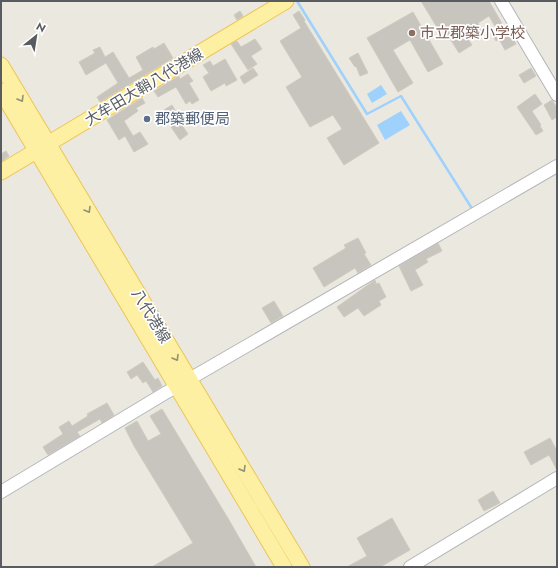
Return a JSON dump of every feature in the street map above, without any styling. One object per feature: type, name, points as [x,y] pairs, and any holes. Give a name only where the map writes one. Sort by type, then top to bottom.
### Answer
[{"type":"main road","name":"大牟田大鞘八代港線","points":[[1,172],[286,1]]},
{"type":"main road","name":"八代港線","points":[[1,65],[42,147],[183,383],[302,567]]},
{"type":"main road","name":"八代港線","points":[[1,91],[42,147]]},
{"type":"main road","name":"八代港線","points":[[183,383],[284,567]]},
{"type":"street","points":[[501,1],[557,94]]},
{"type":"street","points":[[1,492],[183,383],[557,166]]},
{"type":"street","points":[[410,567],[557,478]]},
{"type":"water","points":[[381,85],[387,94],[372,103],[367,94]]},
{"type":"water","points":[[401,111],[410,125],[385,140],[377,125]]},
{"type":"building","points":[[421,1],[489,1],[516,44],[505,50],[499,39],[496,41],[491,33],[497,30],[489,16],[478,23],[482,30],[468,39],[472,45],[459,53],[442,26],[438,29]]},
{"type":"building","points":[[240,11],[243,16],[237,20],[234,15]]},
{"type":"building","points":[[299,11],[379,143],[344,165],[327,138],[342,129],[333,115],[310,127],[286,87],[302,77],[280,41],[301,28],[293,15]]},
{"type":"building","points":[[413,12],[443,64],[428,72],[410,40],[393,50],[413,83],[398,92],[367,38]]},
{"type":"building","points":[[255,39],[262,49],[251,56],[257,64],[248,70],[231,44],[237,41],[241,47]]},
{"type":"building","points":[[164,43],[173,58],[100,102],[97,97],[118,83],[106,63],[86,75],[79,62],[95,53],[93,50],[100,47],[105,57],[113,52],[129,78],[143,70],[136,57],[153,47],[154,49]]},
{"type":"building","points":[[358,53],[368,73],[360,76],[356,66],[355,67],[349,58]]},
{"type":"building","points":[[225,59],[237,80],[226,86],[225,83],[211,91],[203,77],[209,73],[203,65],[210,61],[213,66]]},
{"type":"building","points":[[253,68],[258,75],[244,84],[240,77]]},
{"type":"building","points":[[531,68],[536,76],[524,83],[519,75]]},
{"type":"building","points":[[188,74],[193,81],[189,83],[199,100],[192,104],[190,101],[186,104],[176,87],[158,97],[154,91],[179,76],[180,79]]},
{"type":"building","points":[[535,94],[542,104],[532,111],[543,131],[536,135],[517,107]]},
{"type":"building","points":[[142,98],[145,103],[136,108],[138,111],[124,121],[133,136],[140,132],[148,144],[134,152],[125,136],[119,140],[107,120]]},
{"type":"building","points":[[552,100],[557,108],[557,117],[552,120],[544,105]]},
{"type":"building","points":[[172,105],[179,117],[177,118],[188,134],[180,140],[171,127],[174,125],[164,110]]},
{"type":"building","points":[[6,151],[9,156],[1,162],[1,154]]},
{"type":"building","points":[[358,238],[366,253],[364,254],[371,265],[358,273],[355,268],[324,287],[313,268],[346,248],[344,245]]},
{"type":"building","points":[[438,243],[442,251],[426,259],[428,262],[415,270],[423,285],[411,291],[399,266]]},
{"type":"building","points":[[375,280],[376,284],[379,283],[386,297],[379,301],[381,305],[364,316],[358,308],[344,317],[337,307]]},
{"type":"building","points":[[274,301],[283,316],[271,323],[262,308]]},
{"type":"building","points":[[143,362],[155,380],[158,378],[162,386],[153,392],[146,381],[143,383],[137,375],[131,379],[127,372]]},
{"type":"building","points":[[107,403],[114,415],[102,423],[100,419],[77,432],[80,436],[48,455],[43,447],[63,434],[59,427],[69,421],[72,426],[88,416],[87,414]]},
{"type":"building","points":[[162,409],[256,567],[152,567],[193,543],[134,446],[125,428],[137,421],[148,441],[161,434],[150,416]]},
{"type":"building","points":[[550,438],[557,451],[557,470],[549,455],[531,465],[524,452]]},
{"type":"building","points":[[493,491],[500,503],[484,511],[478,500]]},
{"type":"building","points":[[392,518],[410,550],[380,567],[347,567],[367,556],[357,538]]},
{"type":"waterway","points":[[297,1],[367,114],[401,96],[471,207]]},
{"type":"place","name":"市立郡築小学校","points":[[412,33]]},
{"type":"place","name":"郡築郵便局","points":[[147,119]]}]
